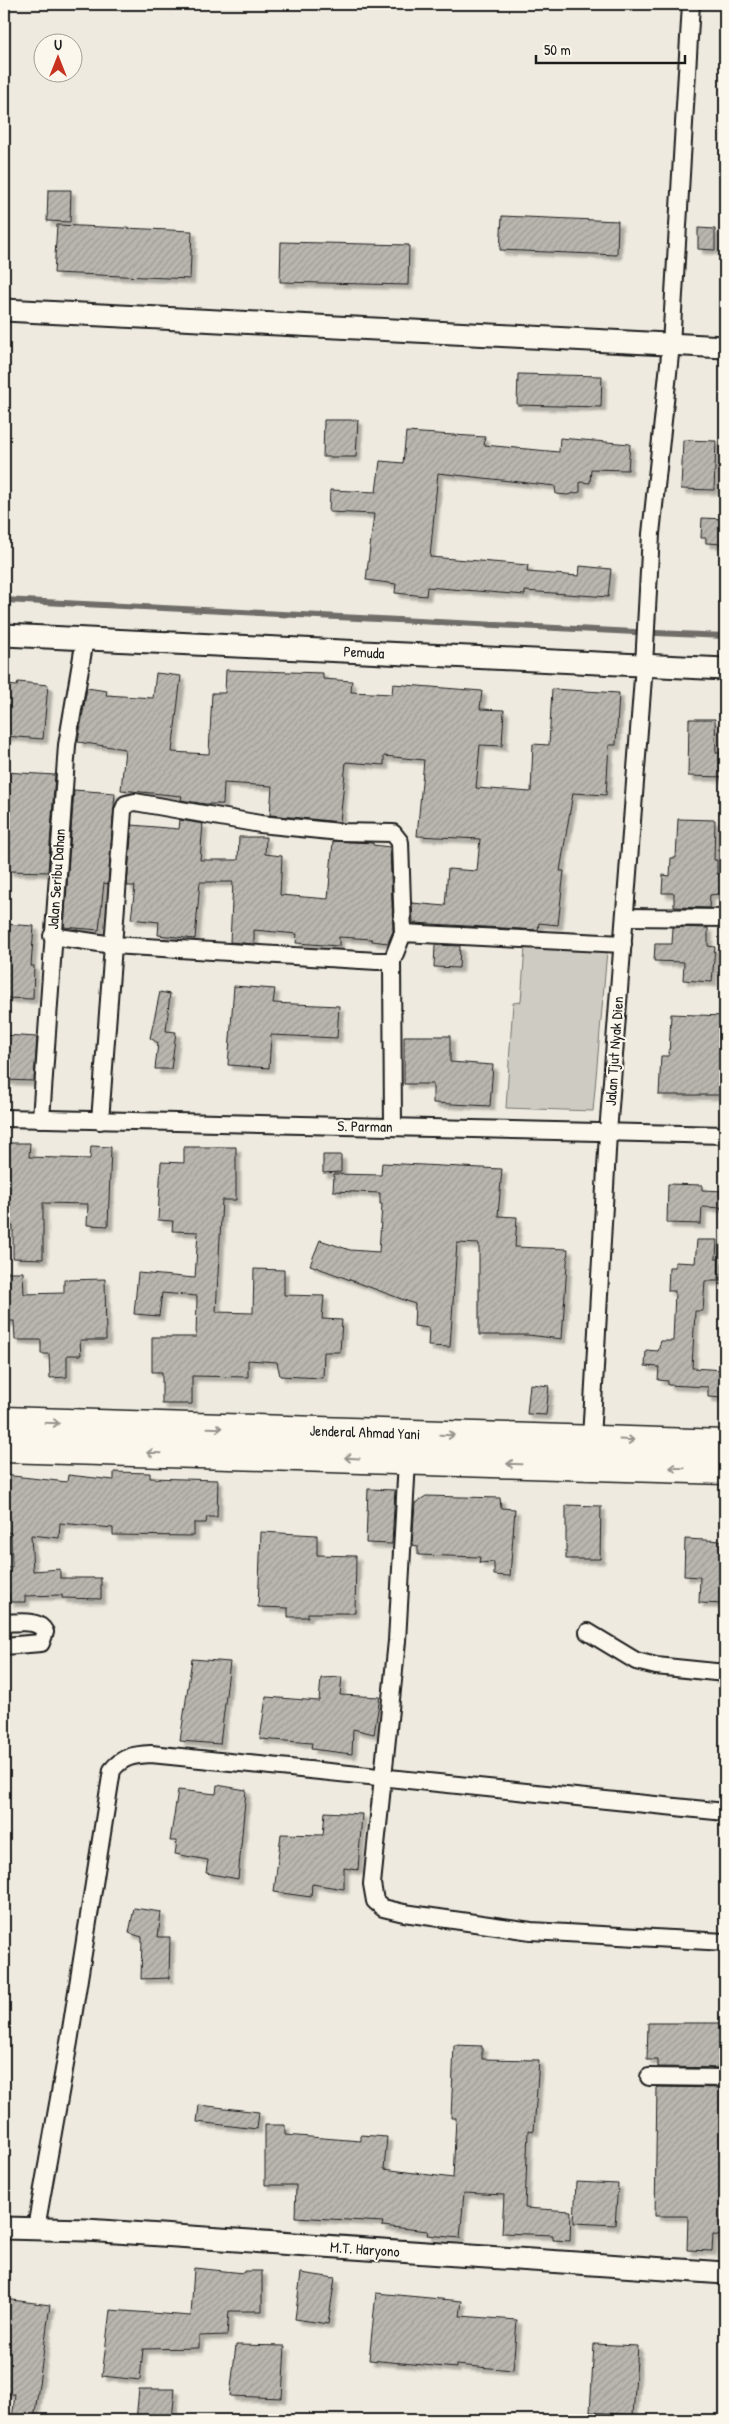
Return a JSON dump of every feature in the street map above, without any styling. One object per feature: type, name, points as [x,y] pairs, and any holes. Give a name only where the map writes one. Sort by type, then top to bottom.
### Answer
[{"type":"highway","name":"Jenderal Ahmad Yani","points":[[4,1421],[725,1444]]},
{"type":"highway","name":"Jenderal Ahmad Yani","points":[[4,1448],[725,1470]]},
{"type":"street","name":"Jalan Tjut Nyak Dien","points":[[591,1439],[608,1133],[622,944],[626,917],[632,810],[644,665],[651,534],[672,345],[691,4]]},
{"type":"street","points":[[4,310],[725,347]]},
{"type":"street","name":"Pemuda","points":[[4,634],[725,669]]},
{"type":"street","name":"Jalan Seribu Dahan","points":[[41,1119],[52,936],[67,745],[86,639]]},
{"type":"street","points":[[100,1121],[123,812],[126,804],[135,802],[260,824],[340,832],[393,833],[398,837],[400,842],[403,933],[392,961],[393,1127]]},
{"type":"street","points":[[626,917],[725,918]]},
{"type":"street","points":[[403,933],[622,944]]},
{"type":"street","points":[[52,936],[113,945],[392,961]]},
{"type":"street","name":"S. Parman","points":[[4,1118],[725,1135]]},
{"type":"street","points":[[407,1461],[398,1641],[372,1884],[375,1901],[383,1908],[404,1913],[570,1935],[725,1942]]},
{"type":"street","points":[[4,1623],[37,1623],[42,1626],[45,1632],[40,1643],[4,1646]]},
{"type":"street","points":[[588,1632],[636,1661],[656,1666],[725,1672]]},
{"type":"street","points":[[36,2228],[67,2052],[112,1770],[120,1760],[134,1755],[151,1754],[725,1812]]},
{"type":"street","points":[[649,2077],[725,2078]]},
{"type":"street","name":"M.T. Haryono","points":[[4,2228],[36,2228],[725,2273]]},
{"type":"shaded area","points":[[525,947],[607,951],[593,1111],[506,1108],[513,1003],[521,1002]]},
{"type":"building","points":[[48,190],[71,190],[70,222],[47,221]]},
{"type":"building","points":[[502,216],[618,221],[617,255],[500,250]]},
{"type":"building","points":[[57,225],[192,231],[190,279],[54,273]]},
{"type":"building","points":[[698,228],[715,229],[715,250],[698,249]]},
{"type":"building","points":[[281,242],[409,245],[408,285],[280,282]]},
{"type":"building","points":[[518,374],[602,376],[601,407],[517,405]]},
{"type":"building","points":[[324,420],[358,420],[356,457],[323,457]]},
{"type":"building","points":[[406,432],[485,437],[484,445],[559,452],[560,438],[630,444],[628,470],[591,469],[590,483],[580,482],[580,492],[567,495],[556,494],[555,486],[438,473],[430,557],[528,565],[527,572],[579,576],[580,566],[611,569],[608,597],[525,591],[525,595],[427,587],[426,596],[395,593],[396,584],[366,580],[374,514],[329,512],[330,490],[376,492],[380,461],[403,463]]},
{"type":"building","points":[[683,440],[716,441],[714,490],[681,489]]},
{"type":"building","points":[[702,518],[725,519],[725,544],[706,543],[706,538],[701,538]]},
{"type":"building","points":[[226,670],[323,673],[323,679],[352,681],[351,692],[392,694],[393,684],[482,691],[480,709],[504,710],[502,746],[480,745],[476,788],[531,792],[533,744],[549,745],[552,689],[619,693],[616,745],[609,745],[606,795],[573,793],[560,871],[564,871],[558,925],[539,923],[538,930],[413,923],[412,903],[445,906],[448,869],[477,871],[480,839],[417,836],[424,760],[384,756],[384,765],[346,762],[340,822],[270,815],[272,786],[224,783],[223,804],[205,804],[181,800],[182,796],[121,790],[125,749],[78,742],[87,688],[107,691],[106,695],[153,698],[156,673],[181,676],[172,752],[209,754],[212,693],[225,693]]},
{"type":"building","points":[[18,682],[48,685],[43,739],[4,736],[4,685],[17,686]]},
{"type":"building","points":[[689,719],[715,719],[716,753],[724,753],[724,777],[688,776]]},
{"type":"building","points":[[4,772],[55,775],[48,872],[8,871],[9,813],[4,813]]},
{"type":"building","points":[[74,790],[115,793],[108,884],[104,883],[99,930],[64,927]]},
{"type":"building","points":[[678,819],[715,820],[714,860],[717,860],[717,874],[725,874],[725,893],[710,895],[709,908],[674,907],[674,893],[662,893],[663,875],[670,876],[671,858],[676,858]]},
{"type":"building","points":[[180,820],[203,824],[200,860],[238,860],[239,837],[266,837],[265,854],[282,856],[280,895],[328,899],[333,841],[373,843],[373,845],[390,847],[393,931],[388,943],[372,941],[372,939],[339,937],[339,946],[296,943],[297,934],[254,930],[254,944],[230,942],[233,882],[200,882],[195,939],[158,935],[159,922],[131,919],[135,886],[127,886],[132,825],[179,829]]},
{"type":"building","points":[[4,924],[34,926],[31,966],[34,966],[33,999],[4,998]]},
{"type":"building","points":[[673,927],[708,928],[708,946],[715,947],[712,982],[683,980],[684,962],[654,961],[655,944],[672,944]]},
{"type":"building","points":[[435,945],[460,946],[459,968],[434,967]]},
{"type":"building","points":[[234,986],[275,989],[273,1003],[339,1006],[337,1038],[271,1035],[269,1068],[228,1065]]},
{"type":"building","points":[[160,992],[170,994],[166,1031],[176,1032],[171,1069],[155,1069],[158,1043],[150,1038]]},
{"type":"building","points":[[671,1014],[725,1016],[725,1095],[659,1095],[661,1056],[669,1056]]},
{"type":"building","points":[[4,1035],[37,1037],[34,1081],[4,1080]]},
{"type":"building","points":[[404,1036],[450,1036],[450,1062],[493,1065],[490,1106],[433,1103],[433,1084],[404,1084]]},
{"type":"building","points":[[4,1143],[30,1143],[29,1157],[90,1159],[91,1146],[111,1147],[108,1226],[87,1225],[88,1204],[43,1203],[43,1259],[13,1258],[13,1226],[4,1226]]},
{"type":"building","points":[[184,1147],[236,1147],[236,1200],[222,1200],[216,1312],[253,1313],[254,1269],[284,1270],[284,1295],[324,1296],[322,1319],[342,1320],[340,1352],[324,1352],[323,1378],[280,1376],[277,1362],[248,1360],[248,1377],[192,1376],[192,1404],[162,1404],[162,1372],[152,1372],[152,1337],[196,1337],[197,1296],[162,1293],[159,1316],[134,1314],[138,1273],[195,1278],[198,1232],[172,1231],[173,1221],[158,1220],[161,1162],[184,1163]]},
{"type":"building","points":[[323,1155],[341,1155],[341,1172],[323,1173]]},
{"type":"building","points":[[382,1163],[502,1169],[498,1216],[517,1217],[515,1247],[568,1249],[562,1339],[528,1335],[479,1335],[479,1244],[457,1243],[450,1347],[428,1346],[429,1328],[414,1326],[415,1304],[310,1265],[320,1240],[350,1250],[379,1252],[382,1204],[380,1204],[380,1193],[333,1191],[334,1174],[381,1175]]},
{"type":"building","points":[[668,1184],[702,1185],[702,1190],[725,1191],[725,1208],[702,1207],[701,1224],[667,1223]]},
{"type":"building","points":[[697,1240],[717,1240],[716,1259],[719,1259],[718,1281],[705,1281],[703,1311],[695,1311],[692,1368],[725,1370],[725,1398],[708,1397],[708,1387],[668,1385],[668,1381],[658,1380],[659,1367],[645,1366],[646,1350],[658,1351],[661,1341],[673,1341],[675,1291],[668,1291],[669,1267],[675,1267],[675,1262],[695,1263]]},
{"type":"building","points":[[4,1272],[23,1272],[24,1294],[64,1293],[64,1280],[105,1279],[106,1340],[80,1340],[81,1355],[67,1355],[67,1377],[50,1378],[49,1354],[41,1354],[41,1340],[15,1340],[14,1321],[4,1321]]},
{"type":"building","points":[[530,1384],[549,1386],[546,1415],[527,1414]]},
{"type":"building","points":[[114,1472],[150,1473],[150,1478],[218,1480],[217,1517],[207,1517],[206,1523],[194,1523],[194,1536],[113,1535],[113,1528],[60,1523],[59,1538],[31,1535],[33,1571],[60,1569],[60,1578],[101,1578],[101,1599],[62,1598],[62,1595],[25,1596],[25,1602],[10,1602],[9,1593],[4,1594],[4,1567],[12,1567],[11,1533],[4,1532],[4,1475],[67,1482],[68,1475],[114,1480]]},
{"type":"building","points":[[368,1489],[395,1490],[392,1544],[366,1543]]},
{"type":"building","points":[[426,1496],[500,1498],[501,1508],[515,1509],[510,1576],[494,1575],[494,1562],[479,1563],[480,1557],[418,1555],[418,1546],[412,1545],[415,1503]]},
{"type":"building","points":[[566,1505],[601,1506],[600,1559],[566,1559]]},
{"type":"building","points":[[261,1532],[317,1535],[317,1555],[356,1556],[355,1613],[308,1613],[308,1617],[288,1617],[288,1608],[258,1607]]},
{"type":"building","points":[[685,1539],[725,1541],[725,1604],[699,1603],[700,1577],[684,1576]]},
{"type":"building","points":[[192,1659],[230,1662],[220,1744],[180,1741]]},
{"type":"building","points":[[342,1677],[340,1695],[380,1697],[374,1734],[353,1729],[352,1754],[311,1749],[312,1743],[260,1739],[266,1697],[319,1701],[321,1678]]},
{"type":"building","points":[[217,1785],[246,1790],[238,1879],[206,1873],[208,1860],[175,1854],[177,1841],[170,1841],[178,1790],[216,1794]]},
{"type":"building","points":[[325,1812],[362,1814],[358,1870],[344,1868],[344,1889],[312,1884],[311,1897],[274,1892],[281,1834],[323,1835]]},
{"type":"building","points":[[134,1908],[161,1912],[158,1937],[170,1937],[169,1978],[141,1979],[142,1937],[129,1933]]},
{"type":"building","points":[[648,2023],[725,2023],[725,2068],[658,2067],[658,2060],[647,2060]]},
{"type":"building","points":[[454,2045],[482,2046],[482,2059],[539,2060],[534,2131],[528,2130],[525,2208],[571,2211],[570,2241],[553,2240],[553,2235],[502,2233],[504,2195],[464,2193],[460,2238],[427,2235],[428,2231],[382,2226],[383,2222],[295,2217],[296,2185],[265,2185],[265,2125],[285,2125],[285,2135],[361,2141],[361,2135],[387,2137],[384,2169],[453,2178],[456,2118],[451,2118]]},
{"type":"building","points":[[657,2087],[725,2088],[725,2236],[713,2235],[712,2251],[687,2250],[688,2216],[655,2216]]},
{"type":"building","points":[[199,2105],[259,2112],[257,2129],[197,2122]]},
{"type":"building","points":[[576,2182],[618,2184],[615,2225],[574,2223]]},
{"type":"building","points":[[194,2268],[244,2273],[244,2271],[262,2271],[262,2311],[229,2311],[227,2335],[199,2336],[199,2348],[143,2349],[140,2380],[102,2376],[110,2310],[191,2316]]},
{"type":"building","points":[[301,2273],[335,2278],[328,2324],[295,2319]]},
{"type":"building","points":[[376,2293],[462,2301],[460,2316],[517,2320],[513,2370],[456,2365],[456,2368],[369,2360]]},
{"type":"building","points":[[4,2299],[50,2305],[34,2420],[12,2420],[15,2394],[4,2394]]},
{"type":"building","points":[[594,2344],[638,2346],[633,2415],[590,2412]]},
{"type":"building","points":[[236,2345],[285,2346],[282,2398],[230,2396]]},
{"type":"building","points":[[139,2389],[175,2389],[172,2420],[136,2420]]},
{"type":"waterway","points":[[4,600],[635,632]]},
{"type":"waterway","points":[[656,633],[725,636]]}]
